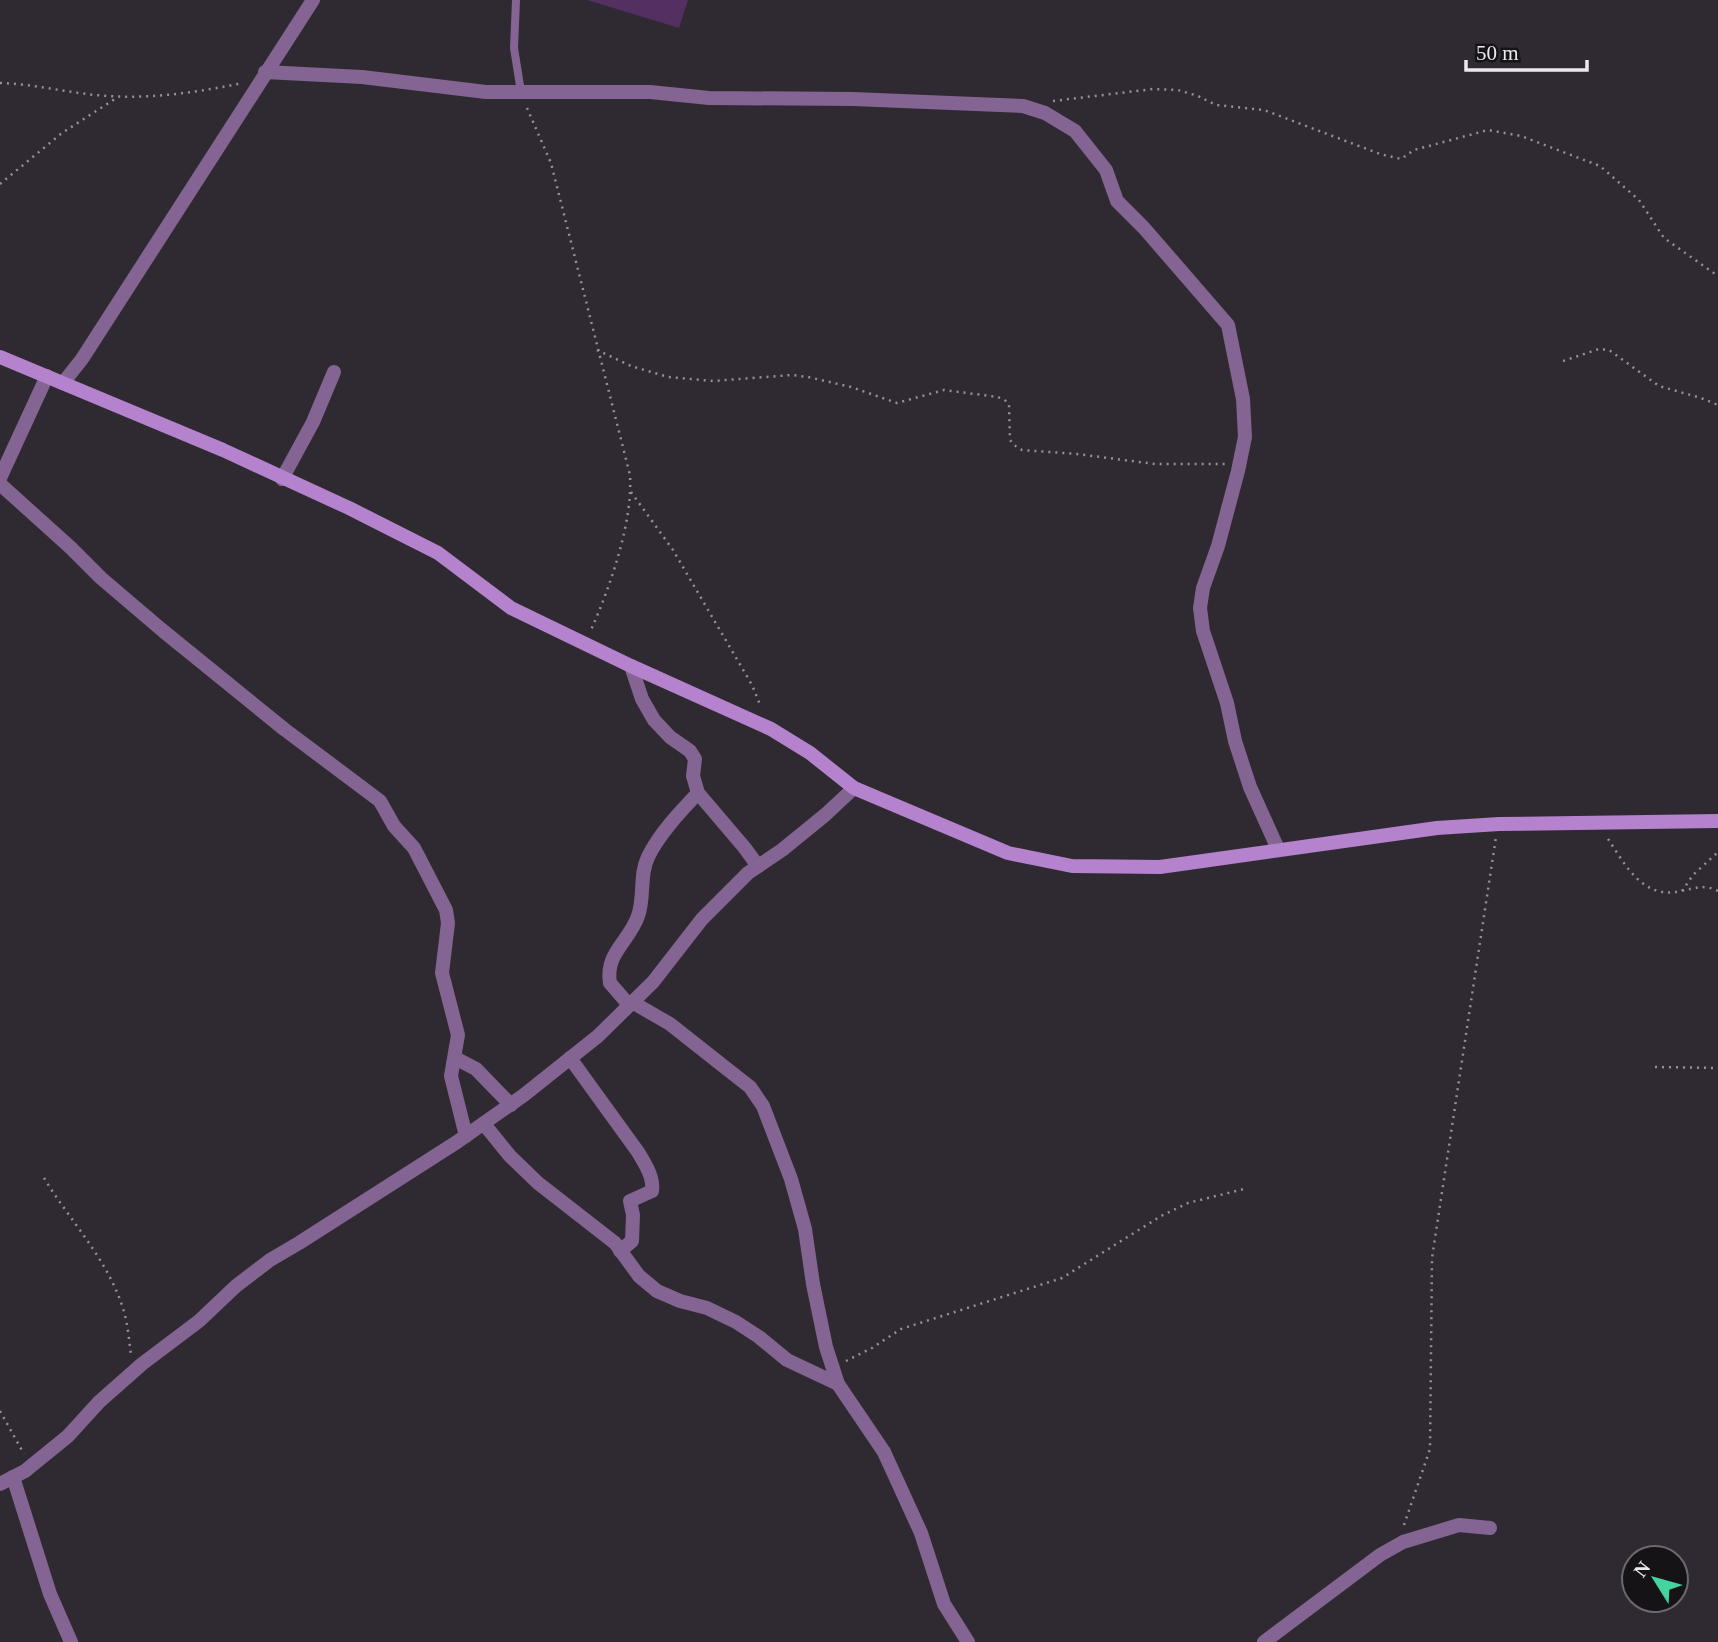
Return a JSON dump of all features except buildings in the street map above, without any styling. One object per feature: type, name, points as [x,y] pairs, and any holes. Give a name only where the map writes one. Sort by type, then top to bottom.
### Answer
[{"type":"street","points":[[63,383],[88,351],[313,0]]},
{"type":"street","points":[[262,76],[362,77],[426,86],[521,92],[650,92],[709,98],[929,101],[1023,106],[1045,113],[1075,131],[1106,170],[1117,201],[1144,228],[1228,325],[1243,399],[1245,437],[1218,546],[1203,587],[1200,608],[1203,631],[1227,703],[1235,741],[1250,787],[1278,849]]},
{"type":"street","points":[[0,357],[223,450],[349,508],[438,553],[511,608],[771,729],[810,753],[854,788],[1008,853],[1072,866],[1160,867],[1437,828],[1499,824],[1718,821]]},
{"type":"street","points":[[282,479],[313,422],[334,372]]},
{"type":"street","points":[[0,478],[47,376]]},
{"type":"street","points":[[0,484],[101,578],[162,630],[284,729],[380,801],[394,826],[414,848],[446,910],[448,923],[442,973],[458,1035],[451,1076],[466,1136]]},
{"type":"street","points":[[631,666],[642,699],[654,720],[670,737],[690,751],[695,759],[693,776],[698,793],[758,866]]},
{"type":"street","points":[[71,1642],[7,1481],[31,1466],[68,1436],[99,1402],[270,1259],[484,1124],[598,1036],[653,982],[702,919],[748,873],[814,824],[854,788]]},
{"type":"street","points":[[698,793],[647,858],[638,916],[610,962],[610,983],[631,1003],[670,1024],[750,1087],[763,1106],[791,1179],[805,1229],[813,1284],[838,1384],[884,1452],[921,1533],[944,1604],[968,1642]]},
{"type":"street","points":[[455,1058],[476,1069],[511,1105]]},
{"type":"street","points":[[570,1058],[638,1152],[653,1184],[652,1191],[648,1194],[630,1201],[632,1241],[620,1251]]},
{"type":"street","points":[[484,1124],[538,1184],[615,1243],[639,1276],[657,1291],[707,1308],[736,1322],[786,1360],[838,1384]]},
{"type":"street","points":[[1264,1642],[1380,1555],[1400,1544],[1459,1525],[1490,1528]]},
{"type":"lane","points":[[516,0],[514,48],[521,92]]},
{"type":"path","points":[[0,83],[118,97],[187,94],[262,76]]},
{"type":"path","points":[[1049,102],[1153,89],[1178,90],[1216,105],[1264,110],[1380,154],[1401,159],[1414,150],[1488,130],[1521,136],[1600,166],[1639,200],[1664,238],[1718,276]]},
{"type":"path","points":[[521,92],[551,163],[629,475],[631,492],[616,565],[605,600],[586,644]]},
{"type":"path","points":[[0,184],[62,133],[118,97]]},
{"type":"path","points":[[1563,361],[1599,349],[1609,350],[1659,386],[1718,405]]},
{"type":"path","points":[[597,350],[631,366],[668,377],[713,381],[792,375],[851,387],[897,403],[944,390],[999,397],[1009,405],[1010,440],[1022,450],[1155,464],[1222,464],[1240,461]]},
{"type":"path","points":[[631,492],[673,550],[713,616],[752,685],[771,729]]},
{"type":"path","points":[[1597,823],[1641,884],[1651,890],[1668,894],[1709,886],[1718,891]]},
{"type":"path","points":[[1400,1544],[1408,1510],[1430,1450],[1432,1258],[1499,824]]},
{"type":"path","points":[[1682,891],[1693,875],[1718,852]]},
{"type":"path","points":[[1655,1068],[1718,1068]]},
{"type":"path","points":[[44,1178],[60,1205],[97,1254],[117,1293],[124,1312],[134,1372]]},
{"type":"path","points":[[832,1365],[872,1348],[901,1329],[1062,1278],[1161,1216],[1188,1203],[1244,1189]]},
{"type":"path","points":[[0,1411],[31,1466]]},
{"type":"shaded area","points":[[587,0],[688,0],[679,28]]}]
